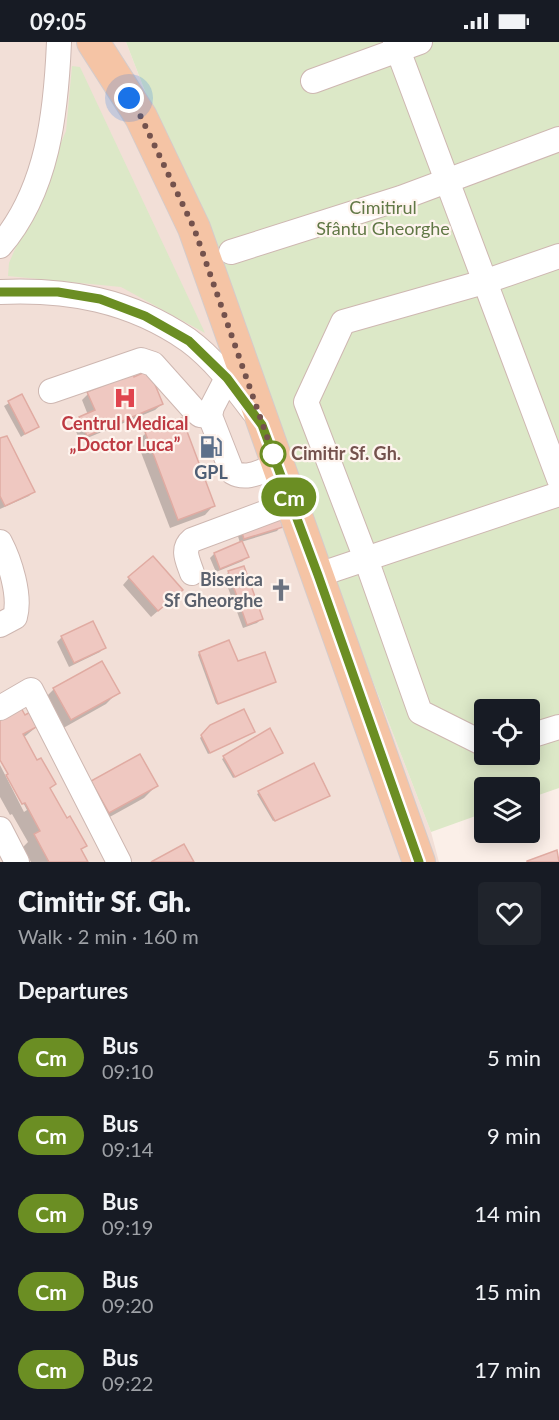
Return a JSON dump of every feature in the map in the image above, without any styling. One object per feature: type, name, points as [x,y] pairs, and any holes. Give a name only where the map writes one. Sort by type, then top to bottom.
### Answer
[{"type":"main road","points":[[93,42],[141,117],[194,228],[262,425],[318,575],[419,862]]},
{"type":"street","points":[[0,246],[22,214],[41,174],[51,129],[58,74],[59,42]]},
{"type":"street","points":[[313,81],[396,46],[420,42]]},
{"type":"street","points":[[396,46],[559,479]]},
{"type":"street","points":[[231,252],[557,145]]},
{"type":"street","points":[[474,739],[420,712],[366,559],[306,402],[343,322],[484,282],[559,256]]},
{"type":"street","points":[[0,292],[58,292],[100,299],[136,312],[189,341],[227,378],[262,425]]},
{"type":"street","points":[[51,391],[141,360],[148,361],[200,415],[210,416]]},
{"type":"street","points":[[227,378],[212,407],[210,416],[232,472],[240,477],[247,476],[277,465]]},
{"type":"street","points":[[318,575],[559,494]]},
{"type":"street","points":[[192,573],[185,551],[192,540],[291,503]]},
{"type":"street","points":[[0,542],[9,558],[18,607],[15,617],[0,625]]},
{"type":"street","points":[[0,708],[31,690],[119,862]]},
{"type":"street","points":[[540,733],[559,727]]},
{"type":"street","points":[[0,829],[17,862]]},
{"type":"shaded area","points":[[0,42],[126,42],[431,832],[439,862],[0,862]]},
{"type":"green space","name":"Cimitirul Sfântu Gheorghe","points":[[126,42],[559,42],[559,788],[540,795],[540,777],[474,777],[474,817],[431,832]]},
{"type":"green space","points":[[72,66],[80,67],[205,333],[121,287],[8,276],[9,263],[66,131]]},
{"type":"building","name":"Centrul Medical „Doctor Luca”","points":[[131,369],[134,377],[149,370],[163,404],[87,436],[79,417],[95,410],[87,392],[122,378]]},
{"type":"building","points":[[22,394],[39,427],[25,434],[8,401]]},
{"type":"building","points":[[182,418],[215,506],[178,520],[145,432]]},
{"type":"building","points":[[7,436],[35,492],[5,506],[0,496],[0,438]]},
{"type":"building","points":[[277,509],[283,527],[244,539],[238,520]]},
{"type":"building","points":[[242,541],[249,557],[220,569],[214,553]]},
{"type":"building","points":[[153,556],[183,590],[158,611],[128,577]]},
{"type":"building","points":[[244,566],[263,619],[247,625],[228,571]]},
{"type":"building","points":[[93,621],[106,648],[74,663],[61,636]]},
{"type":"building","points":[[229,640],[238,661],[265,652],[276,682],[218,704],[199,652]]},
{"type":"building","points":[[102,661],[120,693],[71,720],[53,688]]},
{"type":"building","points":[[20,706],[25,715],[34,710],[42,724],[23,734],[37,760],[41,758],[56,784],[50,788],[67,818],[70,816],[87,846],[81,849],[88,862],[49,862],[34,834],[40,831],[6,775],[8,774],[0,760],[0,717]]},
{"type":"building","points":[[244,709],[255,732],[210,753],[201,735],[210,725]]},
{"type":"building","points":[[270,728],[283,753],[235,777],[223,756]]},
{"type":"building","points":[[140,754],[158,786],[109,813],[91,781]]},
{"type":"building","points":[[314,763],[330,796],[275,821],[258,791]]},
{"type":"building","points":[[184,844],[194,862],[151,862]]},
{"type":"building","points":[[557,850],[559,862],[527,862],[527,861]]},
{"type":"bus line","name":"Cm","points":[[0,292],[58,292],[100,299],[145,316],[189,341],[227,378],[262,425],[318,575],[419,862]]},
{"type":"place","name":"Centrul Medical „Doctor Luca”","points":[[125,398]]},
{"type":"place","name":"GPL","points":[[211,447]]},
{"type":"place","name":"Cimitir Sf. Gh.","points":[[273,454]]},
{"type":"place","name":"Biserica Sf Gheorghe","points":[[281,590]]},
{"type":"route","points":[[129,98],[141,117],[194,228],[273,454]]}]
